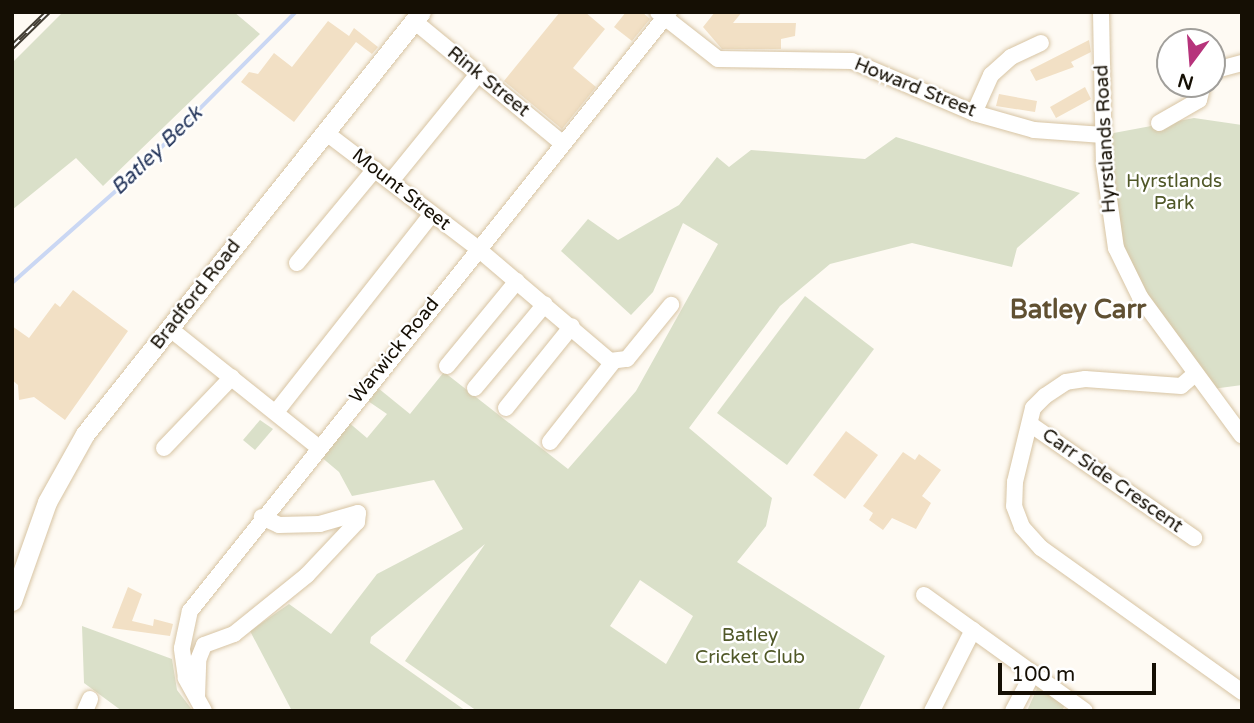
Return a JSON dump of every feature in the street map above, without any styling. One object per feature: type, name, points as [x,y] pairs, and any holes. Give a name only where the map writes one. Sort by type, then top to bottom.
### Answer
[{"type":"main road","name":"Bradford Road","points":[[13,594],[47,502],[79,444],[418,17]]},
{"type":"street","name":"Hyrstlands Road","points":[[1101,12],[1103,135],[1108,216],[1115,248],[1140,297],[1242,436]]},
{"type":"street","name":"Howard Street","points":[[664,14],[718,59],[852,61],[974,113],[1034,130],[1103,135]]},
{"type":"street","name":"Warwick Road","points":[[200,705],[186,678],[182,648],[190,611],[664,14]]},
{"type":"street","name":"Rink Street","points":[[418,17],[562,143]]},
{"type":"street","points":[[974,113],[991,75],[1010,57],[1041,43]]},
{"type":"street","points":[[392,180],[479,73]]},
{"type":"street","points":[[1159,123],[1200,98]]},
{"type":"street","name":"Mount Street","points":[[325,132],[392,180],[614,362]]},
{"type":"street","points":[[297,263],[375,169]]},
{"type":"street","points":[[276,412],[432,214]]},
{"type":"street","points":[[447,366],[517,281]]},
{"type":"street","points":[[475,388],[545,304]]},
{"type":"street","points":[[547,440],[614,362],[671,305]]},
{"type":"street","points":[[506,408],[572,326]]},
{"type":"street","points":[[169,328],[318,447]]},
{"type":"street","name":"Carr Side Crescent","points":[[1195,374],[1181,386],[1066,382],[1033,408],[1015,482],[1014,506],[1022,527],[1041,548],[1242,692]]},
{"type":"street","points":[[164,448],[232,377]]},
{"type":"street","name":"Carr Side Crescent","points":[[1030,424],[1194,538]]},
{"type":"street","points":[[200,705],[198,660],[204,645],[234,634],[307,575],[357,522],[358,513],[320,524],[279,525],[262,517]]},
{"type":"street","points":[[924,595],[1085,711]]},
{"type":"street","points":[[932,711],[973,630]]},
{"type":"street","points":[[1013,711],[1033,673]]},
{"type":"green space","points":[[63,12],[234,12],[260,34],[103,186],[76,158],[12,210],[12,63]]},
{"type":"green space","name":"Hyrstlands Park","points":[[1194,118],[1242,125],[1242,385],[1205,390],[1125,272],[1103,135]]},
{"type":"green space","name":"Batley Cricket Club","points":[[896,137],[1080,193],[1017,248],[1012,267],[912,243],[830,264],[780,306],[689,428],[772,498],[766,526],[737,562],[885,656],[858,711],[477,711],[405,661],[485,544],[371,637],[370,643],[466,711],[292,711],[250,631],[289,604],[331,634],[377,574],[463,529],[434,480],[352,496],[339,472],[320,456],[347,421],[367,438],[387,414],[368,401],[378,388],[410,414],[444,372],[568,469],[636,391],[718,244],[683,223],[653,292],[631,315],[561,251],[588,219],[618,240],[679,205],[717,157],[729,167],[751,150],[865,159]],"holes":[[[640,580],[693,616],[666,664],[610,626]]]},
{"type":"green space","points":[[805,296],[874,349],[787,465],[717,413]]},
{"type":"green space","points":[[260,420],[273,429],[255,450],[243,440]]},
{"type":"green space","points":[[82,626],[172,659],[177,690],[193,711],[122,711],[84,683]]},
{"type":"green space","points":[[1039,684],[1066,703],[1062,711],[1027,711]]},
{"type":"building","points":[[560,12],[585,12],[605,29],[573,68],[596,87],[562,129],[504,81]]},
{"type":"building","points":[[626,12],[642,12],[650,19],[632,41],[614,27]]},
{"type":"building","points":[[715,12],[742,12],[733,23],[796,23],[795,36],[781,39],[781,49],[722,49],[703,27]]},
{"type":"building","points":[[328,21],[349,36],[354,28],[378,47],[372,54],[356,42],[294,122],[241,82],[249,72],[258,74],[274,53],[292,67]]},
{"type":"building","points":[[1089,40],[1091,52],[1071,62],[1074,67],[1036,81],[1030,70]]},
{"type":"building","points":[[1085,87],[1091,99],[1056,118],[1050,107]]},
{"type":"building","points":[[999,94],[1037,101],[1035,112],[996,106]]},
{"type":"building","points":[[73,290],[128,331],[65,420],[34,397],[19,400],[18,385],[12,380],[12,326],[29,338],[55,303],[60,307]]},
{"type":"building","points":[[846,431],[878,455],[845,499],[813,475]]},
{"type":"building","points":[[903,452],[915,460],[919,454],[941,470],[922,496],[931,503],[916,529],[892,518],[883,530],[869,520],[873,513],[863,506]]},
{"type":"building","points":[[128,587],[142,594],[132,621],[153,626],[154,619],[173,624],[170,636],[112,628]]},
{"type":"waterway","name":"Batley Beck","points":[[12,283],[134,175],[296,12]]},
{"type":"railway","points":[[12,47],[48,12]]},
{"type":"district","name":"Batley Carr","points":[[1078,310]]}]
